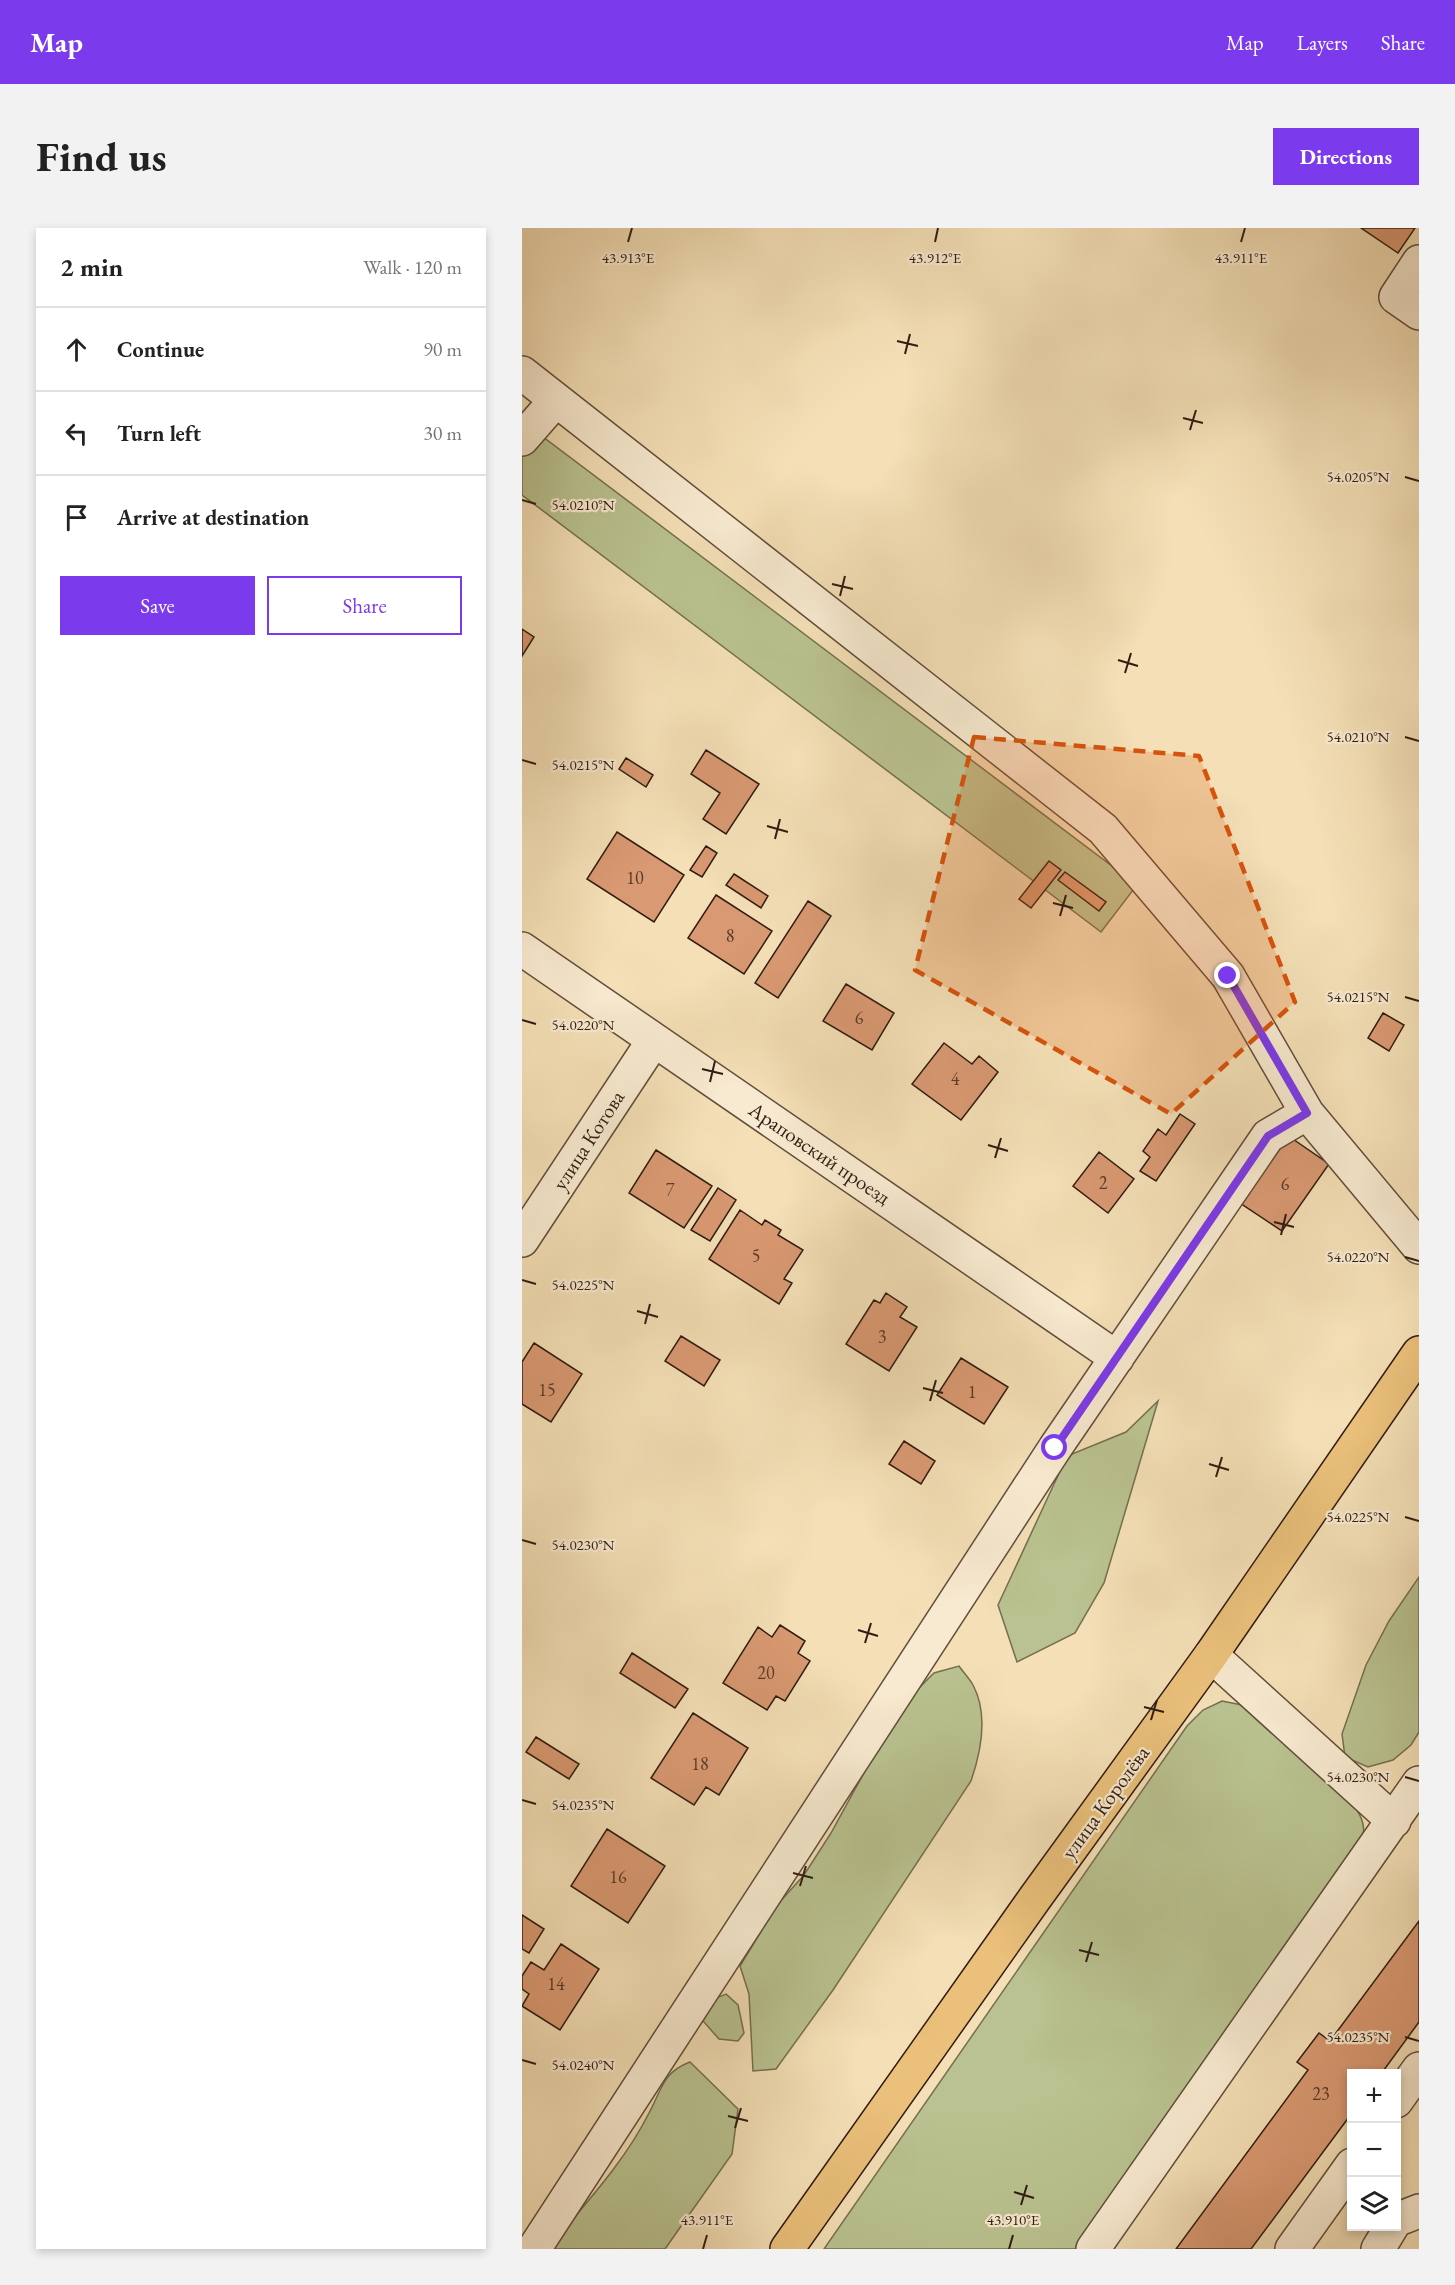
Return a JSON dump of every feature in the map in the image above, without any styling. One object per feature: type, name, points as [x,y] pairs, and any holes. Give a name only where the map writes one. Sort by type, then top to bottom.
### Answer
[{"type":"main road","name":"улица Королёва","points":[[787,2249],[1035,1898],[1211,1655],[1419,1353]]},
{"type":"street","points":[[1419,262],[1396,297],[1419,312]]},
{"type":"street","points":[[522,374],[1103,829],[1228,976],[1307,1113],[1419,1247]]},
{"type":"street","points":[[522,439],[556,400]]},
{"type":"street","name":"Араповский проезд","points":[[522,949],[1117,1358]]},
{"type":"street","name":"улица Котова","points":[[522,1240],[654,1040]]},
{"type":"street","points":[[534,2249],[1055,1448],[1268,1136],[1307,1113]]},
{"type":"street","points":[[1211,1655],[1394,1821]]},
{"type":"street","points":[[1093,2249],[1419,1784]]},
{"type":"street","points":[[1401,2094],[1419,2069]]},
{"type":"street","points":[[1292,2249],[1347,2172]]},
{"type":"street","points":[[1401,2218],[1419,2211]]},
{"type":"street","points":[[1378,2249],[1389,2231]]},
{"type":"highlighted area","points":[[974,737],[1199,756],[1295,1002],[1171,1114],[915,970]]},
{"type":"green space","points":[[522,421],[1137,885],[1101,932],[522,495]]},
{"type":"green space","points":[[1158,1401],[1104,1583],[1075,1633],[1017,1662],[998,1605],[1067,1456],[1126,1432]]},
{"type":"green space","points":[[1419,1577],[1419,1732],[1411,1745],[1393,1760],[1368,1767],[1345,1757],[1342,1734],[1366,1665],[1389,1621]]},
{"type":"green space","points":[[959,1666],[973,1685],[981,1709],[982,1733],[971,1781],[833,1990],[776,2069],[753,2071],[749,1994],[740,1966],[777,1905],[804,1875],[831,1833],[900,1707],[934,1673]]},
{"type":"green space","points":[[1222,1701],[1242,1705],[1353,1804],[1363,1823],[1362,1844],[1077,2249],[824,2249],[1187,1726],[1203,1710]]},
{"type":"green space","points":[[726,1994],[738,2005],[744,2033],[738,2041],[719,2039],[703,2021],[716,1998]]},
{"type":"green space","points":[[690,2062],[738,2109],[732,2154],[665,2249],[548,2249],[628,2149],[664,2082],[674,2071]]},
{"type":"building","points":[[1361,228],[1415,228],[1398,253]]},
{"type":"building","points":[[522,629],[534,637],[522,656]]},
{"type":"building","points":[[706,750],[759,784],[726,834],[703,819],[720,793],[691,774]]},
{"type":"building","points":[[626,758],[653,775],[646,787],[619,769]]},
{"type":"building","points":[[617,832],[684,875],[654,922],[587,879]]},
{"type":"building","points":[[706,846],[717,853],[702,877],[690,870]]},
{"type":"building","points":[[1049,861],[1061,870],[1031,908],[1019,899]]},
{"type":"building","points":[[1065,872],[1106,902],[1099,911],[1058,880]]},
{"type":"building","points":[[734,874],[768,896],[761,908],[726,885]]},
{"type":"building","points":[[716,895],[772,931],[744,974],[688,938]]},
{"type":"building","points":[[808,901],[831,916],[778,998],[755,983]]},
{"type":"building","points":[[846,984],[894,1013],[872,1050],[823,1021]]},
{"type":"building","points":[[1383,1013],[1404,1025],[1389,1051],[1368,1038]]},
{"type":"building","points":[[944,1043],[972,1064],[979,1056],[998,1072],[961,1120],[912,1084]]},
{"type":"building","points":[[1180,1114],[1195,1124],[1156,1181],[1140,1171],[1150,1157],[1143,1151],[1158,1129],[1166,1135]]},
{"type":"building","points":[[1287,1135],[1329,1164],[1282,1231],[1240,1203]]},
{"type":"building","points":[[656,1150],[712,1186],[684,1228],[629,1193]]},
{"type":"building","points":[[1099,1152],[1134,1179],[1108,1213],[1073,1186]]},
{"type":"building","points":[[718,1188],[736,1200],[710,1241],[691,1230]]},
{"type":"building","points":[[740,1210],[762,1225],[765,1220],[781,1230],[778,1235],[803,1250],[784,1279],[792,1283],[779,1304],[709,1259]]},
{"type":"building","points":[[886,1293],[907,1307],[900,1317],[917,1327],[889,1371],[846,1344],[874,1300],[880,1303]]},
{"type":"building","points":[[681,1336],[720,1360],[704,1386],[665,1361]]},
{"type":"building","points":[[534,1343],[582,1374],[551,1422],[522,1404],[522,1362]]},
{"type":"building","points":[[961,1358],[1008,1387],[984,1424],[937,1395]]},
{"type":"building","points":[[904,1441],[935,1461],[921,1484],[889,1464]]},
{"type":"building","points":[[780,1625],[805,1641],[798,1653],[810,1661],[785,1701],[776,1696],[767,1710],[723,1683],[758,1627],[772,1637]]},
{"type":"building","points":[[632,1653],[688,1689],[675,1708],[620,1673]]},
{"type":"building","points":[[693,1713],[748,1748],[719,1795],[706,1787],[694,1805],[651,1778]]},
{"type":"building","points":[[536,1737],[579,1764],[569,1779],[526,1752]]},
{"type":"building","points":[[607,1829],[665,1866],[628,1923],[571,1886]]},
{"type":"building","points":[[522,1915],[544,1929],[529,1953],[522,1949]]},
{"type":"building","points":[[1419,1921],[1419,2022],[1385,2069],[1347,2069],[1347,2120],[1251,2249],[1176,2249],[1308,2070],[1297,2062],[1319,2033],[1330,2041]]},
{"type":"building","points":[[561,1944],[599,1969],[560,2030],[522,2006],[529,1994],[522,1989],[522,1976],[531,1962],[544,1970]]},
{"type":"route","points":[[1055,1448],[1268,1136],[1307,1113],[1228,976]]}]
